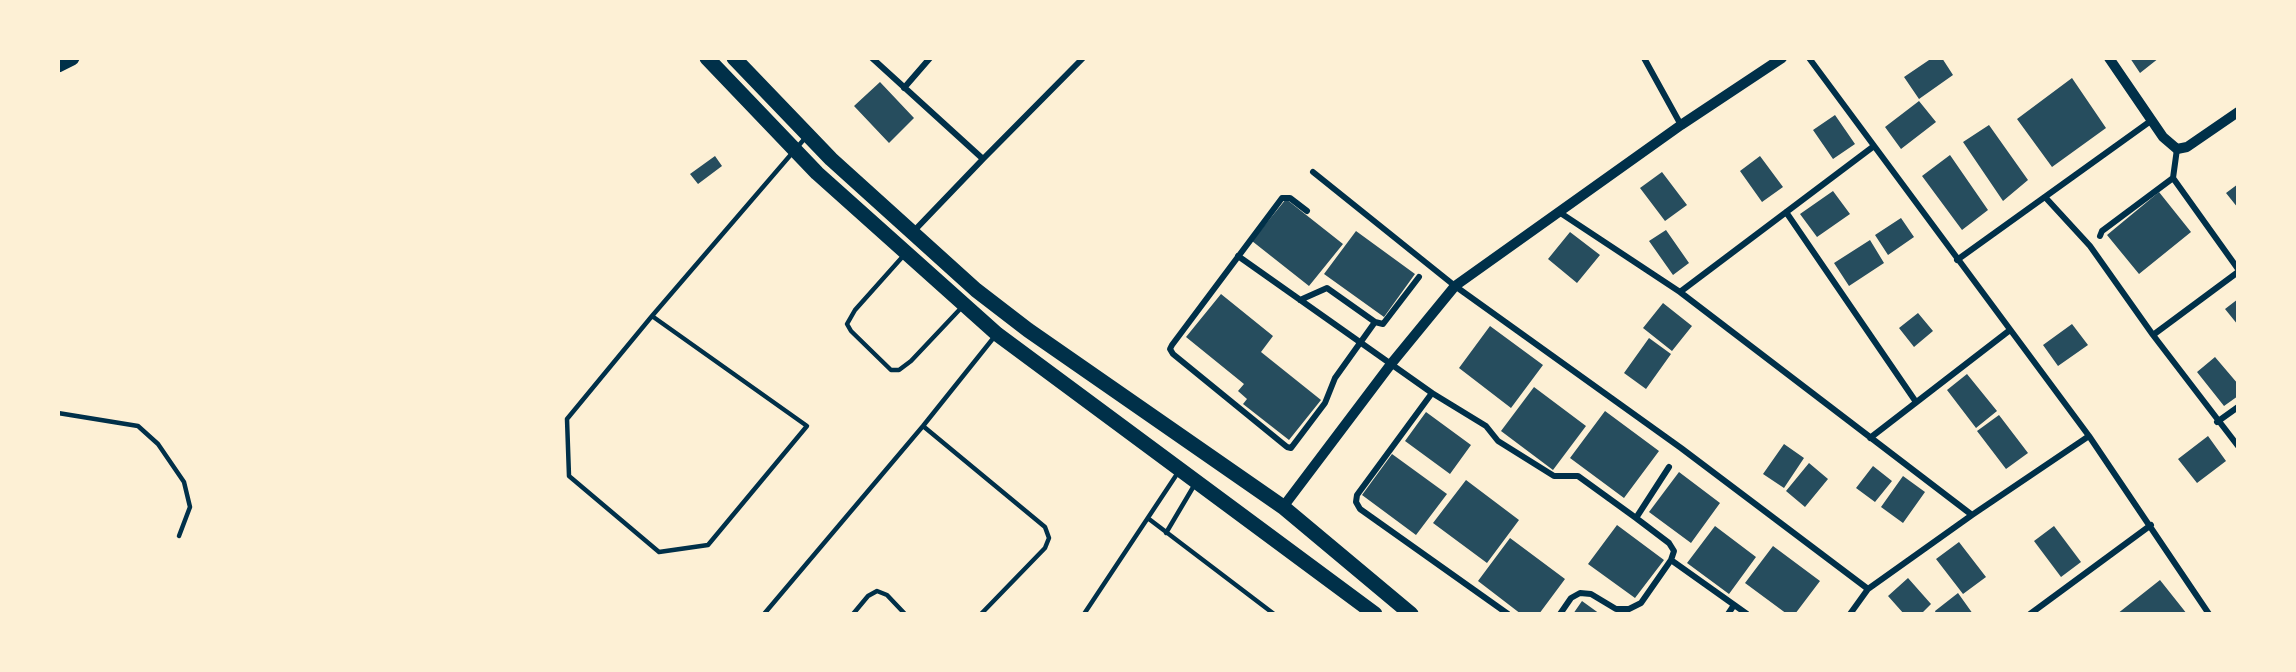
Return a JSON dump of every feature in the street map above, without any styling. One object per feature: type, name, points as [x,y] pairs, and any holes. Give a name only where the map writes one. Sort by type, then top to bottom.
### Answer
[{"type":"main road","points":[[58,65],[72,58]]},
{"type":"main road","points":[[707,58],[817,173],[997,334],[1375,614]]},
{"type":"main road","points":[[734,58],[808,135],[976,290],[1028,330],[1283,507],[1411,614]]},
{"type":"street","points":[[872,58],[983,159]]},
{"type":"street","points":[[904,88],[930,58]]},
{"type":"street","points":[[912,233],[1083,58]]},
{"type":"street","points":[[1644,58],[1681,125]]},
{"type":"street","points":[[1283,507],[1391,364],[1455,286],[1681,125],[1782,58]]},
{"type":"street","points":[[1809,58],[2089,436],[2209,614]]},
{"type":"street","points":[[2109,58],[2163,137],[2177,149]]},
{"type":"street","points":[[2177,149],[2187,147],[2238,112]]},
{"type":"street","points":[[1957,260],[2152,120]]},
{"type":"street","points":[[1680,292],[1874,146]]},
{"type":"street","points":[[2153,335],[2238,271],[2173,178],[2177,149]]},
{"type":"street","points":[[1313,172],[1455,286],[1681,448],[1868,589]]},
{"type":"street","points":[[2100,236],[2102,231],[2173,178]]},
{"type":"street","points":[[2045,197],[2090,246],[2217,422],[2238,446]]},
{"type":"street","points":[[1307,212],[1290,198],[1282,198],[1170,349],[1173,354],[1287,447],[1294,445],[1325,403],[1335,378],[1375,322]]},
{"type":"street","points":[[1558,211],[1680,292],[1972,515]]},
{"type":"street","points":[[1786,212],[1916,402]]},
{"type":"street","points":[[1238,256],[1432,393],[1486,426],[1498,441],[1554,476],[1578,476],[1669,543],[1674,551],[1671,560],[1641,603],[1629,609],[1616,609],[1592,594],[1580,593],[1571,598],[1560,614]]},
{"type":"street","points":[[1300,300],[1327,288],[1375,322],[1383,324],[1419,277]]},
{"type":"street","points":[[1870,438],[2010,330]]},
{"type":"street","points":[[1432,393],[1357,495],[1356,502],[1360,509],[1508,614]]},
{"type":"street","points":[[2217,422],[2238,407]]},
{"type":"street","points":[[1850,614],[1868,589],[2089,436]]},
{"type":"street","points":[[1636,518],[1669,467]]},
{"type":"street","points":[[2030,614],[2151,525]]},
{"type":"street","points":[[1671,560],[1747,614]]},
{"type":"street","points":[[1728,614],[1734,605]]},
{"type":"lane","points":[[652,316],[807,426],[708,545],[659,552],[569,476],[567,419],[652,316],[808,135]]},
{"type":"lane","points":[[906,253],[855,310],[847,324],[851,331],[891,370],[899,370],[910,361],[964,305]]},
{"type":"lane","points":[[764,614],[923,426],[997,334]]},
{"type":"lane","points":[[58,413],[138,426],[158,444],[184,482],[190,507],[179,536]]},
{"type":"lane","points":[[923,426],[1045,527],[1050,538],[1045,548],[981,614]]},
{"type":"lane","points":[[1084,614],[1180,469]]},
{"type":"lane","points":[[1166,533],[1196,481]]},
{"type":"lane","points":[[1149,519],[1274,614]]},
{"type":"lane","points":[[853,614],[868,596],[878,591],[887,595],[905,614]]},
{"type":"building","points":[[1932,58],[1942,58],[1953,75],[1919,99],[1904,77]]},
{"type":"building","points":[[2130,58],[2159,58],[2140,73]]},
{"type":"building","points":[[2072,78],[2106,128],[2052,167],[2017,119]]},
{"type":"building","points":[[880,82],[914,118],[889,143],[854,106]]},
{"type":"building","points":[[1919,101],[1936,122],[1901,149],[1885,127]]},
{"type":"building","points":[[1835,115],[1855,144],[1833,159],[1813,130]]},
{"type":"building","points":[[1989,125],[2028,180],[2003,201],[1963,142]]},
{"type":"building","points":[[1950,155],[1988,210],[1962,230],[1922,176]]},
{"type":"building","points":[[715,156],[722,166],[698,184],[690,174]]},
{"type":"building","points":[[1760,156],[1783,187],[1762,202],[1740,171]]},
{"type":"building","points":[[1662,172],[1687,205],[1665,221],[1640,188]]},
{"type":"building","points":[[2238,184],[2238,208],[2226,193]]},
{"type":"building","points":[[1833,191],[1850,214],[1817,237],[1800,214]]},
{"type":"building","points":[[2159,192],[2191,232],[2139,274],[2107,235]]},
{"type":"building","points":[[1286,199],[1343,244],[1309,286],[1252,241]]},
{"type":"building","points":[[1901,218],[1914,237],[1888,255],[1875,235]]},
{"type":"building","points":[[1666,230],[1689,263],[1673,275],[1649,241]]},
{"type":"building","points":[[1356,231],[1415,274],[1384,317],[1324,274]]},
{"type":"building","points":[[1570,232],[1600,255],[1577,283],[1548,259]]},
{"type":"building","points":[[1870,240],[1884,263],[1849,286],[1834,263]]},
{"type":"building","points":[[1221,294],[1273,336],[1261,352],[1321,400],[1289,440],[1243,404],[1247,399],[1238,391],[1244,384],[1186,337]]},
{"type":"building","points":[[2238,299],[2238,325],[2225,309]]},
{"type":"building","points":[[1663,303],[1692,326],[1672,351],[1643,328]]},
{"type":"building","points":[[1918,313],[1933,331],[1914,347],[1899,328]]},
{"type":"building","points":[[2072,324],[2088,345],[2058,366],[2043,345]]},
{"type":"building","points":[[1490,326],[1543,365],[1511,408],[1459,368]]},
{"type":"building","points":[[1649,338],[1671,354],[1646,389],[1624,373]]},
{"type":"building","points":[[2215,357],[2238,384],[2238,396],[2224,406],[2197,372]]},
{"type":"building","points":[[1967,374],[1997,411],[1976,428],[1947,390]]},
{"type":"building","points":[[1534,387],[1586,426],[1553,470],[1501,431]]},
{"type":"building","points":[[1605,411],[1659,451],[1624,498],[1570,458]]},
{"type":"building","points":[[1426,412],[1471,445],[1450,474],[1405,441]]},
{"type":"building","points":[[1999,415],[2028,453],[2006,469],[1977,431]]},
{"type":"building","points":[[2208,436],[2226,461],[2197,483],[2178,459]]},
{"type":"building","points":[[1784,444],[1804,458],[1784,488],[1763,474]]},
{"type":"building","points":[[1392,454],[1447,494],[1416,535],[1362,495]]},
{"type":"building","points":[[1809,463],[1828,479],[1805,507],[1786,491]]},
{"type":"building","points":[[1873,466],[1892,481],[1875,502],[1856,488]]},
{"type":"building","points":[[1679,472],[1720,503],[1691,543],[1649,512]]},
{"type":"building","points":[[1903,476],[1925,492],[1903,523],[1881,507]]},
{"type":"building","points":[[1466,480],[1519,520],[1487,563],[1433,523]]},
{"type":"building","points":[[1617,525],[1664,560],[1635,598],[1588,564]]},
{"type":"building","points":[[1715,526],[1756,557],[1729,594],[1687,563]]},
{"type":"building","points":[[2054,526],[2081,562],[2061,577],[2034,541]]},
{"type":"building","points":[[1510,538],[1565,579],[1539,614],[1521,614],[1478,581]]},
{"type":"building","points":[[1959,542],[1986,577],[1963,594],[1936,559]]},
{"type":"building","points":[[1773,546],[1820,581],[1795,614],[1787,614],[1745,583]]},
{"type":"building","points":[[1908,578],[1931,604],[1921,614],[1904,614],[1888,596]]},
{"type":"building","points":[[2160,580],[2187,614],[2117,614]]},
{"type":"building","points":[[1958,593],[1973,614],[1936,614],[1935,611]]},
{"type":"building","points":[[1582,601],[1600,614],[1573,614]]}]
